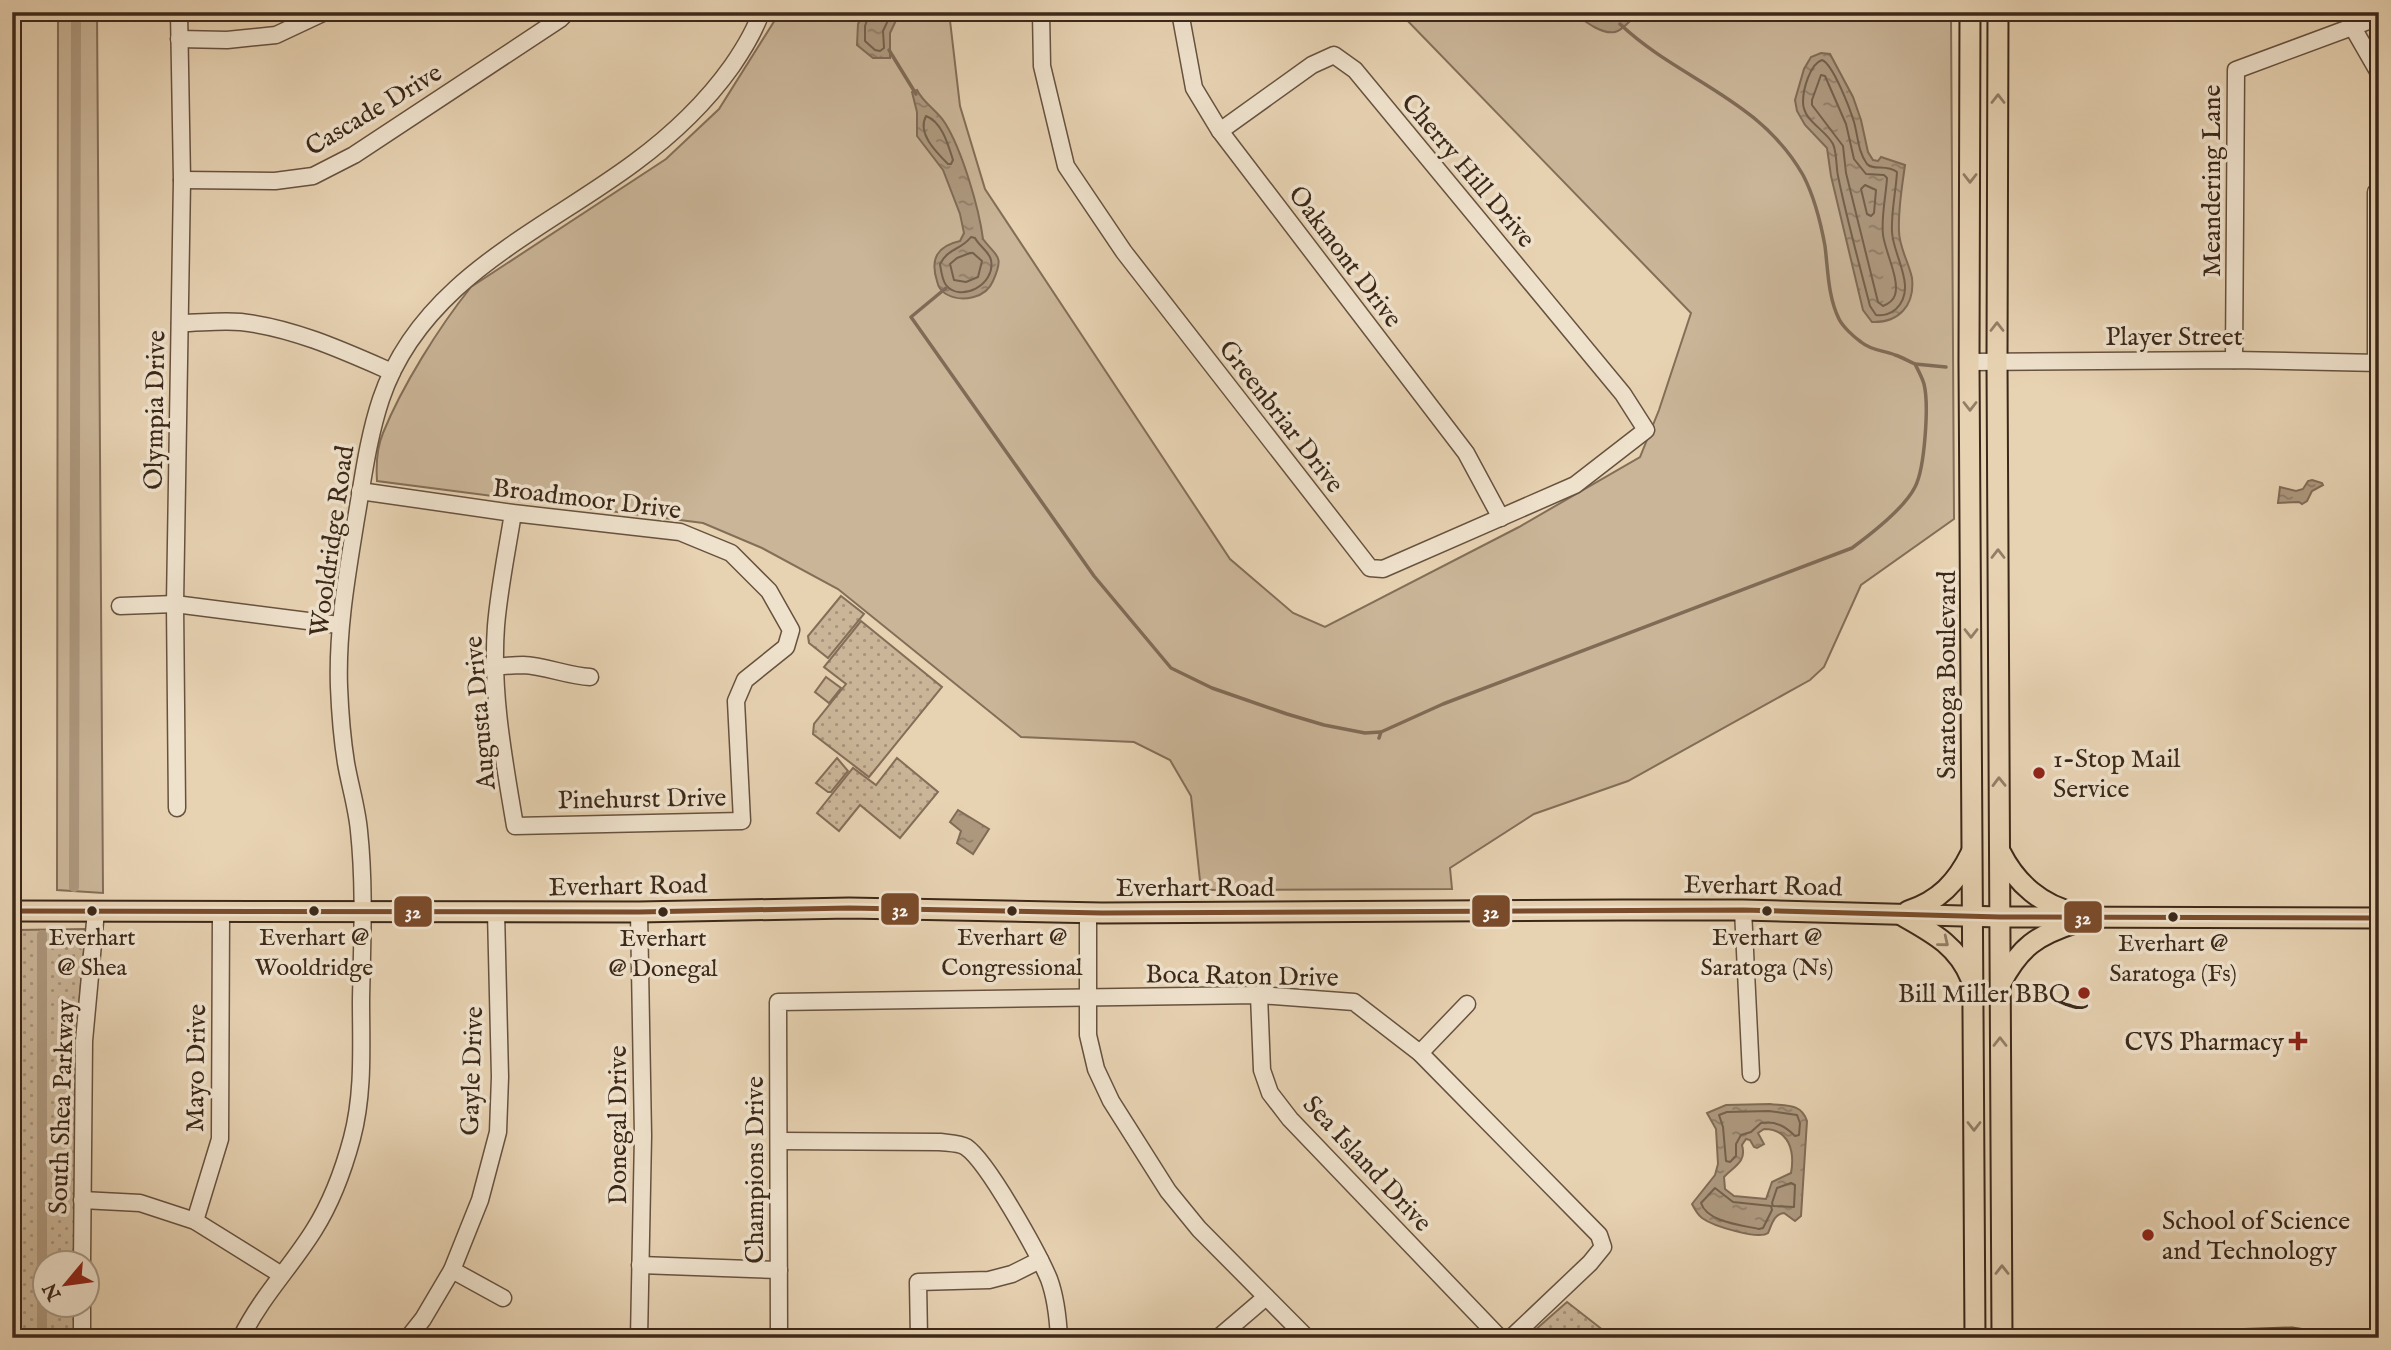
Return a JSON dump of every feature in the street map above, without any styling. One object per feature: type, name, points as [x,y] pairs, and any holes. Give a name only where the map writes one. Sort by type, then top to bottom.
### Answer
[{"type":"main road","name":"Saratoga Boulevard","points":[[1970,12],[1969,362],[1975,1338]]},
{"type":"main road","name":"Saratoga Boulevard","points":[[1998,12],[1997,362],[2003,1338]]},
{"type":"main road","points":[[1899,914],[1930,903],[1947,889],[1962,871],[1972,848]]},
{"type":"main road","points":[[2000,850],[2027,890],[2071,912],[2097,918]]},
{"type":"main road","name":"Everhart Road","points":[[12,911],[639,912],[849,908],[1088,913],[1743,910],[2000,917],[2379,918]]},
{"type":"main road","points":[[1899,914],[1949,944],[1961,957],[1973,985]]},
{"type":"main road","points":[[2000,984],[2019,953],[2034,939],[2054,930],[2097,918]]},
{"type":"street","name":"Olympia Drive","points":[[177,808],[175,604],[182,180],[179,12]]},
{"type":"street","points":[[180,40],[227,40],[276,35],[325,12]]},
{"type":"street","name":"Cascade Drive","points":[[182,180],[275,181],[313,176],[354,155],[567,12]]},
{"type":"street","name":"Wooldridge Road","points":[[241,1338],[251,1318],[315,1228],[353,1137],[360,1092],[363,912],[359,828],[346,762],[339,687],[339,625],[360,491],[381,400],[392,372],[419,327],[436,307],[498,254],[632,164],[693,114],[720,83],[740,54],[761,12]]},
{"type":"street","name":"Greenbriar Drive","points":[[1041,12],[1042,66],[1066,166],[1124,252],[1370,568],[1383,569],[1576,485],[1646,429]]},
{"type":"street","name":"Oakmont Drive","points":[[1180,12],[1194,88],[1220,131],[1466,453],[1501,518]]},
{"type":"street","name":"Meandering Lane","points":[[2234,360],[2236,70],[2350,19],[2379,18]]},
{"type":"street","points":[[2350,19],[2379,73]]},
{"type":"street","name":"Cherry Hill Drive","points":[[1220,131],[1312,65],[1334,55],[1355,70],[1622,394],[1646,429]]},
{"type":"street","points":[[2378,363],[2376,192],[2379,192]]},
{"type":"street","points":[[180,323],[240,322],[281,330],[327,344],[392,372]]},
{"type":"street","name":"Player Street","points":[[1969,362],[2234,360],[2378,363]]},
{"type":"street","name":"Broadmoor Drive","points":[[360,491],[513,513],[681,532],[731,553],[769,591],[790,630],[786,647]]},
{"type":"street","name":"Augusta Drive","points":[[513,513],[496,625],[495,667],[501,745],[515,826]]},
{"type":"street","points":[[120,606],[175,604],[339,625]]},
{"type":"street","name":"Pinehurst Drive","points":[[515,826],[742,821],[736,701],[745,680],[786,647]]},
{"type":"street","points":[[495,667],[524,665],[590,677]]},
{"type":"street","points":[[1743,910],[1751,1074]]},
{"type":"street","name":"South Shea Parkway","points":[[82,1248],[84,1041],[96,911]]},
{"type":"street","name":"Mayo Drive","points":[[195,1221],[220,1139],[221,912]]},
{"type":"street","name":"Gayle Drive","points":[[408,1338],[453,1270],[480,1200],[498,1132],[500,1077],[496,912]]},
{"type":"street","name":"Donegal Drive","points":[[639,912],[643,1136],[639,1338]]},
{"type":"street","points":[[1088,913],[1088,1035],[1096,1069],[1111,1101],[1168,1191],[1199,1229],[1307,1338]]},
{"type":"street","name":"Boca Raton Drive","points":[[778,1002],[1259,995],[1354,1002],[1420,1053],[1599,1235],[1603,1247],[1590,1263],[1511,1338]]},
{"type":"street","name":"Sea Island Drive","points":[[1259,995],[1262,1070],[1270,1093],[1290,1118],[1500,1338]]},
{"type":"street","name":"Champions Drive","points":[[778,1002],[779,1338]]},
{"type":"street","points":[[1420,1053],[1466,1004]]},
{"type":"street","points":[[779,1141],[940,1142],[965,1146],[988,1171],[1040,1260],[1050,1281],[1057,1307],[1059,1338]]},
{"type":"street","points":[[82,1200],[140,1203],[195,1221],[281,1274]]},
{"type":"street","points":[[919,1338],[918,1282],[989,1280],[1040,1260]]},
{"type":"street","points":[[640,1265],[779,1270]]},
{"type":"street","points":[[453,1270],[503,1298]]},
{"type":"street","points":[[1218,1338],[1266,1297]]},
{"type":"street","points":[[82,1318],[82,1338]]},
{"type":"street","points":[[2075,1338],[2135,1338]]},
{"type":"street","points":[[2229,1338],[2304,1338]]},
{"type":"shaded area","points":[[58,12],[97,12],[103,893],[57,890]]},
{"type":"shaded area","points":[[780,12],[949,12],[960,106],[985,189],[1230,559],[1293,613],[1325,627],[1519,527],[1640,457],[1659,410],[1691,313],[1399,12],[1951,13],[1954,519],[1861,585],[1824,667],[1810,680],[1628,781],[1534,814],[1450,868],[1452,889],[1201,890],[1191,796],[1170,760],[1134,742],[1021,737],[838,589],[762,548],[703,523],[377,481],[379,444],[400,396],[446,320],[471,287],[666,159],[719,109]]},
{"type":"shaded area","points":[[841,596],[864,614],[828,658],[809,643],[808,636]]},
{"type":"shaded area","points":[[861,621],[942,687],[869,777],[813,734],[814,724],[846,684],[824,667]]},
{"type":"shaded area","points":[[826,677],[841,688],[829,703],[815,692]]},
{"type":"shaded area","points":[[837,758],[848,771],[831,792],[828,792],[816,783]]},
{"type":"shaded area","points":[[897,758],[938,792],[900,838],[860,805],[839,831],[817,813],[853,768],[876,785]]},
{"type":"shaded area","points":[[86,929],[75,1048],[75,1248],[32,1248],[32,1318],[75,1318],[75,1338],[15,1338],[16,930]]},
{"type":"shaded area","points":[[1567,1302],[1608,1334],[1613,1338],[1526,1338]]},
{"type":"water","points":[[864,12],[900,12],[890,33],[890,58],[873,58],[857,45],[858,24]]},
{"type":"water","points":[[1572,12],[1625,12],[1629,22],[1619,31],[1604,31]]},
{"type":"water","points":[[1821,53],[1830,54],[1853,97],[1868,152],[1873,160],[1878,161],[1881,157],[1905,165],[1899,231],[1912,278],[1911,296],[1908,304],[1897,316],[1882,322],[1872,322],[1863,310],[1831,176],[1827,148],[1805,125],[1797,111],[1795,100],[1804,69],[1811,57]]},
{"type":"water","points":[[917,90],[942,118],[958,148],[978,212],[983,239],[999,261],[990,287],[973,297],[952,297],[937,283],[934,266],[937,255],[946,246],[960,241],[964,233],[960,214],[943,170],[917,136],[917,112],[912,92]]},
{"type":"water","points":[[2308,481],[2323,485],[2312,491],[2307,501],[2302,504],[2278,503],[2280,487],[2296,491],[2303,489]]},
{"type":"water","points":[[958,810],[989,829],[973,854],[957,843],[961,831],[950,822]]},
{"type":"water","points":[[1726,1105],[1787,1106],[1801,1111],[1807,1121],[1801,1216],[1795,1221],[1784,1213],[1778,1215],[1768,1233],[1763,1235],[1716,1225],[1702,1218],[1692,1204],[1715,1175],[1718,1164],[1716,1129],[1707,1113]],"holes":[[[1764,1129],[1773,1130],[1785,1137],[1791,1149],[1791,1173],[1772,1182],[1766,1199],[1734,1196],[1725,1189],[1724,1177],[1741,1160],[1742,1145],[1746,1139],[1757,1148],[1764,1144],[1758,1133]]]},
{"type":"waterway","points":[[74,887],[76,12]]},
{"type":"waterway","points":[[1381,732],[1443,704],[1852,548],[1896,511],[1915,487],[1924,451],[1924,384],[1915,364],[1865,345],[1849,332],[1839,319],[1831,293],[1819,219],[1803,175],[1785,149],[1741,108],[1667,60],[1620,24]]},
{"type":"waterway","points":[[889,50],[916,94]]},
{"type":"waterway","points":[[946,288],[911,317],[1094,576],[1171,668],[1212,688],[1287,714],[1365,733],[1381,732],[1379,738]]},
{"type":"waterway","points":[[1915,364],[1946,367]]},
{"type":"waterway","points":[[42,935],[42,1338]]},
{"type":"transit line","name":"32","points":[[12,911],[639,912],[849,908],[1102,913],[1743,910],[2000,917],[2379,918]]},
{"type":"place","name":"1-Stop Mail Service","points":[[2039,773]]},
{"type":"place","name":"Everhart @ Shea","points":[[92,911]]},
{"type":"place","name":"Everhart @ Wooldridge","points":[[314,911]]},
{"type":"place","name":"Everhart @ Congressional","points":[[1012,911]]},
{"type":"place","name":"Everhart @ Saratoga (Ns)","points":[[1767,911]]},
{"type":"place","name":"Everhart @ Donegal","points":[[663,912]]},
{"type":"place","name":"Everhart @ Saratoga (Fs)","points":[[2173,917]]},
{"type":"place","name":"Bill Miller BBQ","points":[[2084,993]]},
{"type":"place","name":"CVS Pharmacy","points":[[2298,1041]]},
{"type":"place","name":"School of Science and Technology","points":[[2148,1235]]}]
